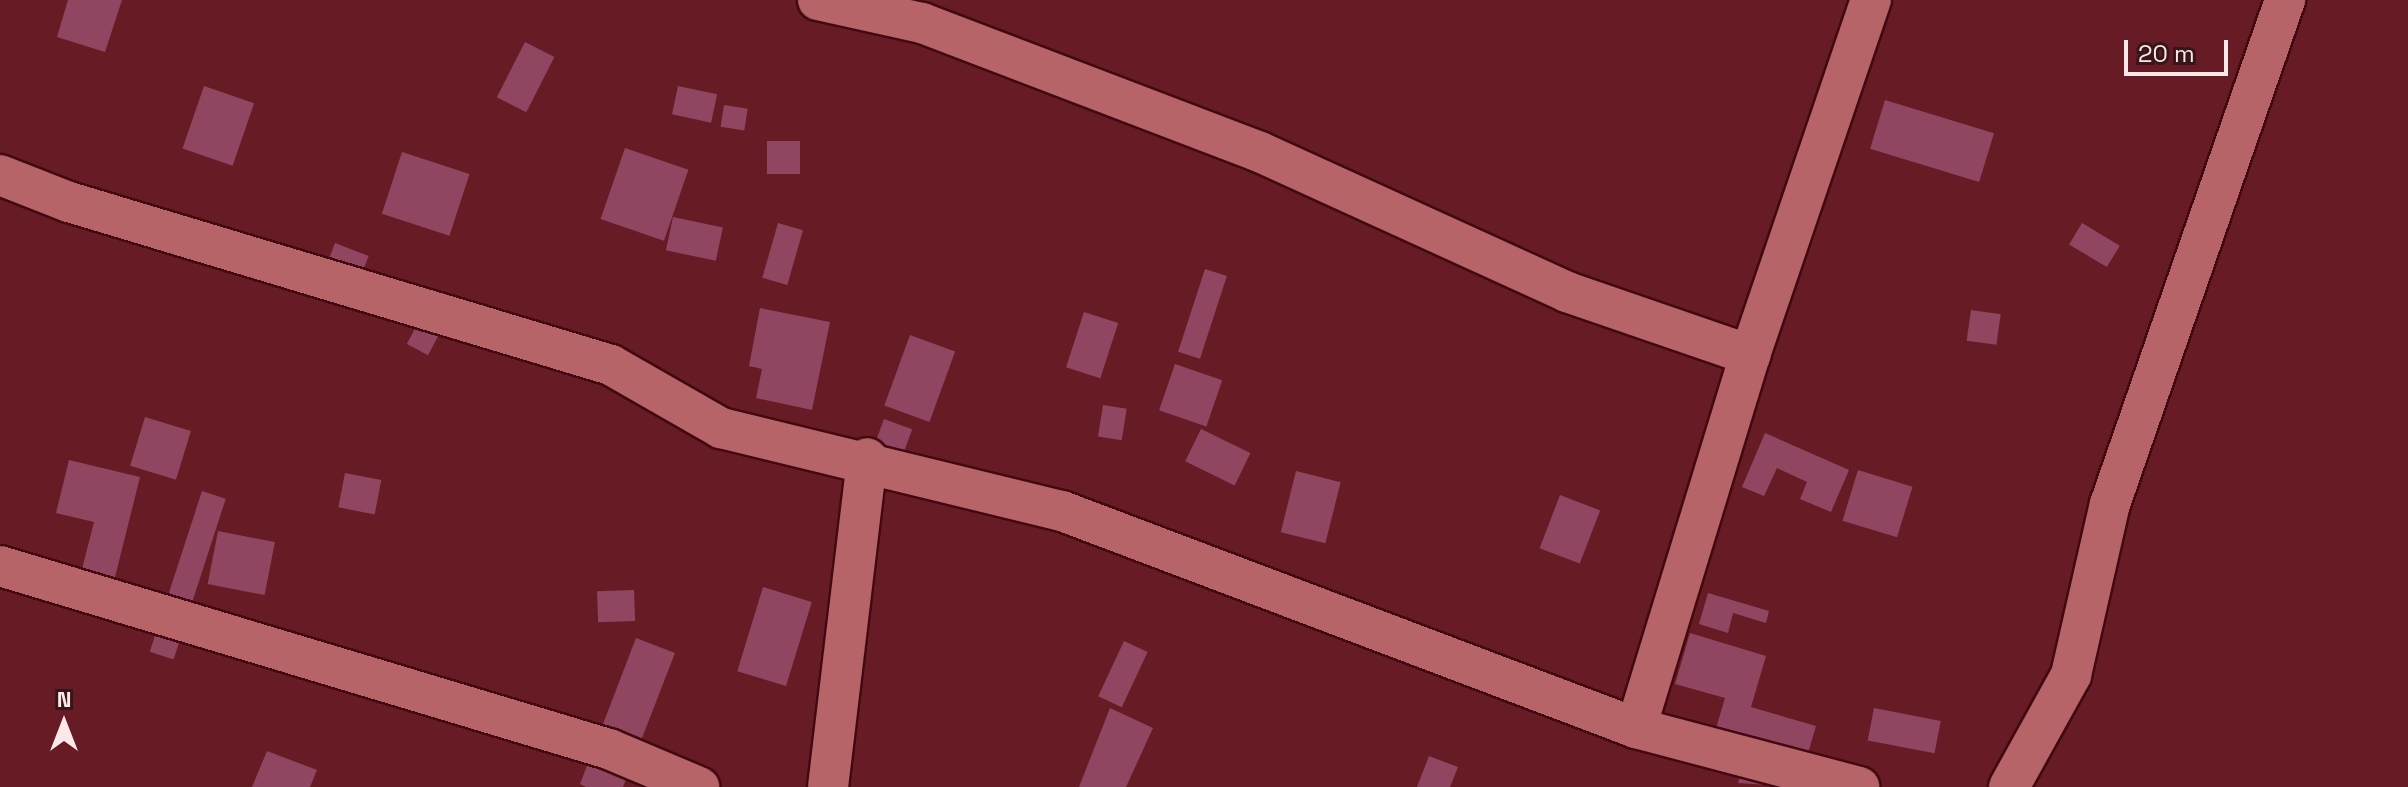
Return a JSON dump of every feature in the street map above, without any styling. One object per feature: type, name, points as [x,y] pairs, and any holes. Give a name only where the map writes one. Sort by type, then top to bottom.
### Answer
[{"type":"street","points":[[818,0],[920,12],[1260,152],[1567,292],[1750,355]]},
{"type":"street","points":[[1636,728],[1750,355],[1871,0]]},
{"type":"street","points":[[2009,787],[2071,675],[2110,504],[2285,0]]},
{"type":"street","points":[[0,175],[69,202],[611,365],[721,428],[867,458],[1062,511],[1636,728],[1859,787]]},
{"type":"street","points":[[828,787],[867,458]]},
{"type":"street","points":[[0,566],[548,730],[699,787]]},
{"type":"building","points":[[68,0],[122,0],[105,52],[57,37]]},
{"type":"building","points":[[525,42],[554,57],[526,112],[497,97]]},
{"type":"building","points":[[204,86],[254,103],[233,166],[183,148]]},
{"type":"building","points":[[678,86],[717,94],[711,123],[672,114]]},
{"type":"building","points":[[1885,100],[1994,133],[1979,182],[1870,149]]},
{"type":"building","points":[[724,105],[748,109],[744,130],[721,127]]},
{"type":"building","points":[[767,141],[800,141],[800,174],[767,174]]},
{"type":"building","points":[[625,148],[688,170],[664,241],[601,219]]},
{"type":"building","points":[[402,152],[470,174],[449,236],[382,214]]},
{"type":"building","points":[[673,217],[723,228],[716,261],[666,250]]},
{"type":"building","points":[[778,223],[803,230],[787,285],[762,278]]},
{"type":"building","points":[[2082,223],[2120,246],[2107,267],[2069,244]]},
{"type":"building","points":[[335,243],[369,256],[350,304],[317,291]]},
{"type":"building","points":[[1205,269],[1227,276],[1200,359],[1178,352]]},
{"type":"building","points":[[760,308],[830,322],[812,410],[756,398],[762,369],[749,366]]},
{"type":"building","points":[[1971,310],[2001,314],[1996,345],[1967,341]]},
{"type":"building","points":[[1084,312],[1118,323],[1100,378],[1066,367]]},
{"type":"building","points":[[419,321],[440,332],[428,355],[407,344]]},
{"type":"building","points":[[910,335],[955,351],[929,422],[884,405]]},
{"type":"building","points":[[1175,364],[1222,380],[1206,427],[1159,410]]},
{"type":"building","points":[[1103,405],[1127,409],[1122,440],[1098,437]]},
{"type":"building","points":[[145,417],[191,431],[176,480],[130,466]]},
{"type":"building","points":[[884,419],[912,429],[894,479],[866,469]]},
{"type":"building","points":[[1201,429],[1250,453],[1235,485],[1185,461]]},
{"type":"building","points":[[1765,433],[1849,470],[1831,512],[1800,499],[1807,482],[1777,468],[1764,496],[1742,487]]},
{"type":"building","points":[[69,460],[140,477],[114,581],[81,573],[94,522],[56,513]]},
{"type":"building","points":[[1858,470],[1913,487],[1897,537],[1843,521]]},
{"type":"building","points":[[1296,471],[1341,482],[1325,543],[1281,532]]},
{"type":"building","points":[[345,473],[381,480],[375,514],[338,507]]},
{"type":"building","points":[[202,491],[226,499],[174,659],[150,652]]},
{"type":"building","points":[[1560,495],[1600,510],[1580,564],[1540,548]]},
{"type":"building","points":[[218,531],[275,542],[265,595],[208,584]]},
{"type":"building","points":[[763,587],[812,602],[786,686],[737,671]]},
{"type":"building","points":[[634,590],[635,621],[598,622],[597,591]]},
{"type":"building","points":[[1708,593],[1769,611],[1766,623],[1733,613],[1728,633],[1699,624]]},
{"type":"building","points":[[1690,633],[1766,656],[1751,707],[1816,726],[1798,787],[1738,783],[1742,769],[1707,759],[1725,698],[1675,684]]},
{"type":"building","points":[[636,638],[675,653],[623,787],[586,787],[580,784]]},
{"type":"building","points":[[1124,641],[1148,652],[1122,707],[1098,696]]},
{"type":"building","points":[[1110,708],[1153,728],[1126,787],[1079,787]]},
{"type":"building","points":[[1874,708],[1941,721],[1934,753],[1868,740]]},
{"type":"building","points":[[267,751],[317,770],[310,787],[252,787]]},
{"type":"building","points":[[1429,756],[1458,767],[1450,787],[1417,787]]}]
